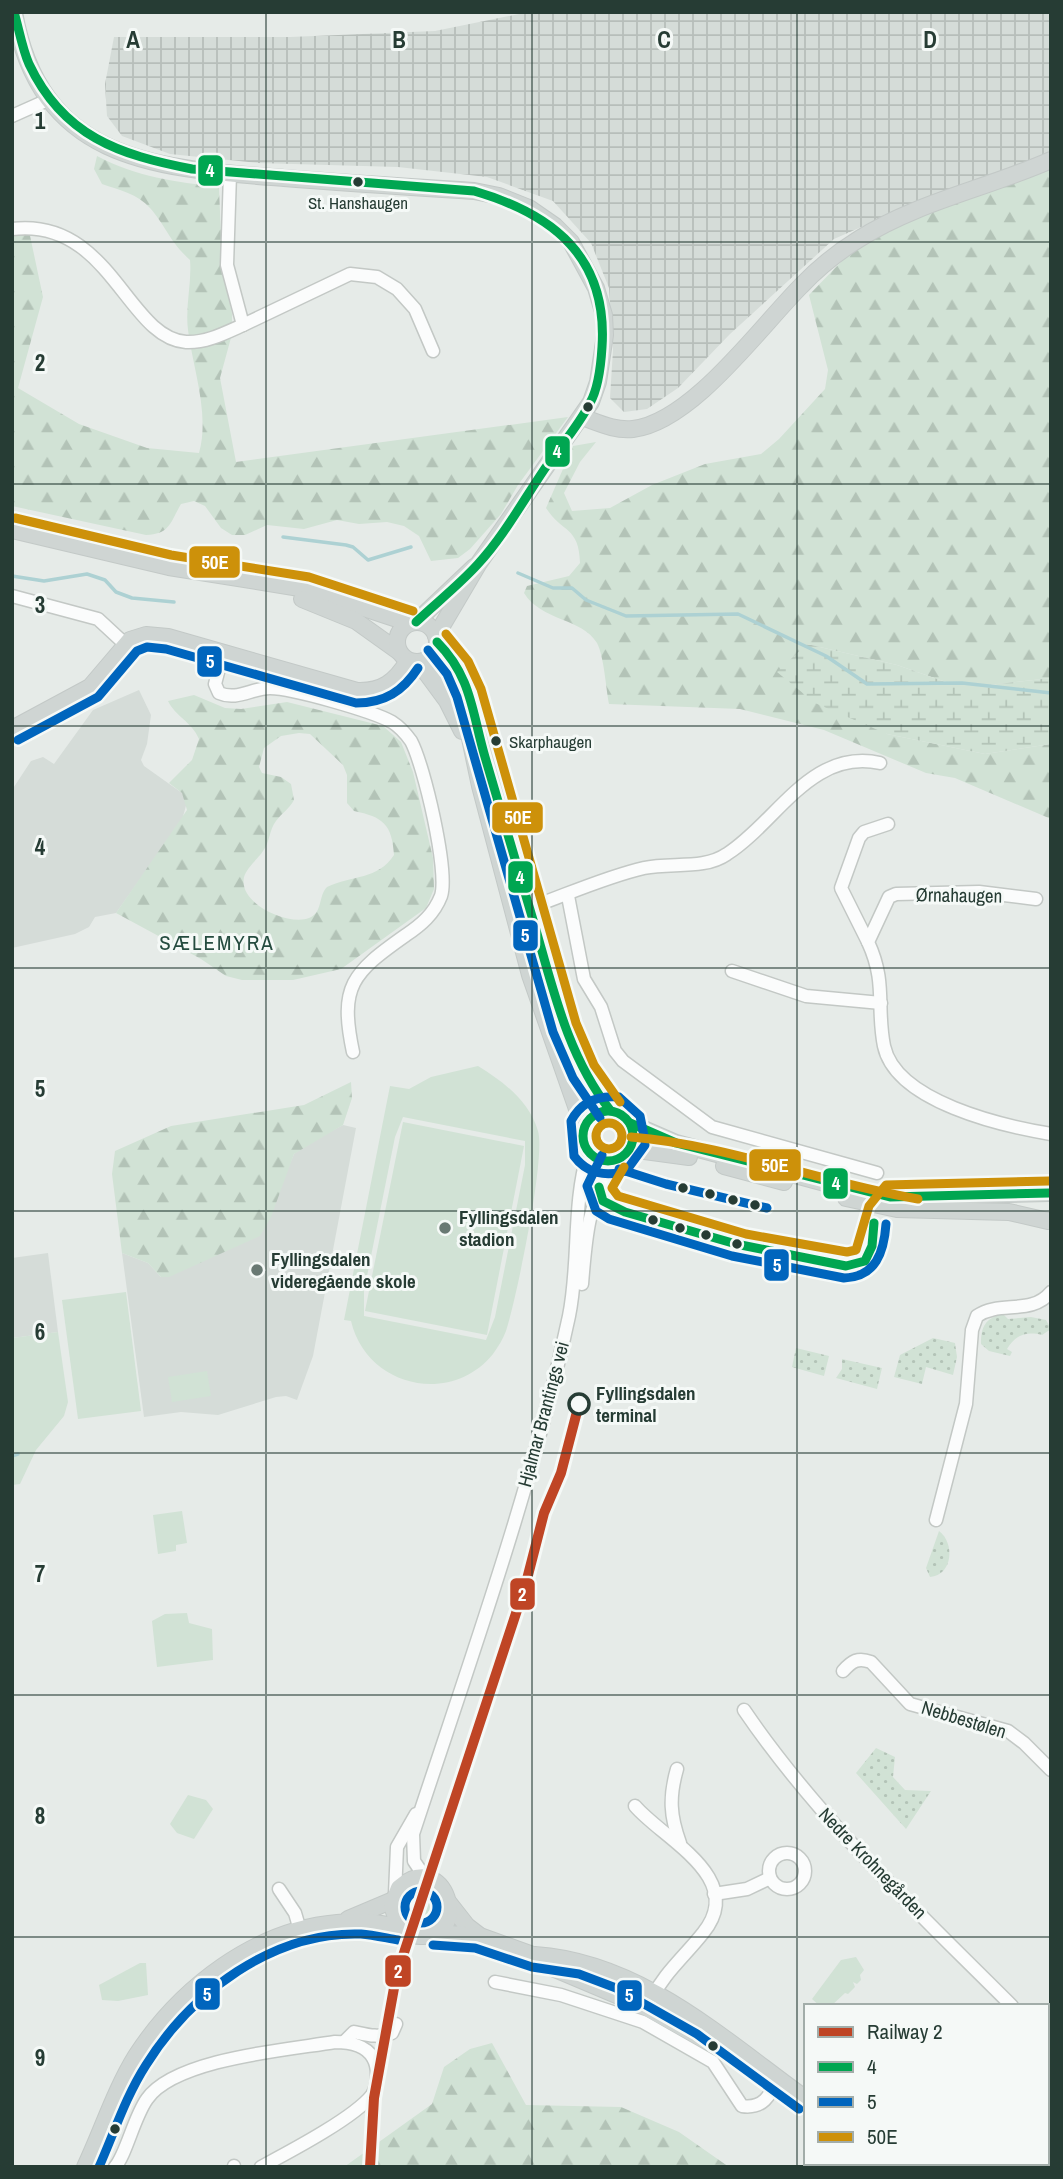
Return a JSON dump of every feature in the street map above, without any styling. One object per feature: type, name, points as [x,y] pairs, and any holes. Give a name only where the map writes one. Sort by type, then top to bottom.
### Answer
[{"type":"main road","points":[[12,729],[90,687],[125,644],[146,635],[168,637],[356,691],[371,692],[390,684],[412,659],[433,654],[437,639],[479,563],[582,417],[598,382],[605,335],[604,315],[585,263],[555,226],[514,201],[474,191],[230,174],[155,165],[126,156],[87,134],[50,99],[24,52],[14,12]]},
{"type":"main road","points":[[582,417],[618,429],[630,429],[666,418],[696,396],[803,284],[859,239],[928,205],[1051,160]]},
{"type":"main road","points":[[12,530],[232,579],[326,607],[368,628],[412,659]]},
{"type":"main road","points":[[479,563],[397,638],[447,701],[470,746],[530,975],[583,1126],[582,1140],[588,1153],[598,1160],[613,1161],[630,1149],[633,1139],[630,1123]]},
{"type":"main road","points":[[232,579],[274,582],[306,589],[428,625],[458,665],[467,683],[551,984],[580,1068],[610,1110]]},
{"type":"main road","points":[[583,1126],[593,1114],[610,1110],[622,1114],[630,1123],[676,1143],[825,1183],[890,1197],[1050,1192],[1044,1207],[1049,1223]]},
{"type":"main road","points":[[630,1149],[676,1153],[897,1209],[1009,1212],[1049,1223]]},
{"type":"main road","points":[[339,1923],[394,1897],[405,1883],[426,1878],[442,1887],[467,1926],[480,1936]]},
{"type":"main road","points":[[394,1897],[392,1912],[400,1928]]},
{"type":"main road","points":[[434,1933],[447,1920],[450,1903]]},
{"type":"main road","points":[[88,2166],[135,2059],[168,2014],[204,1980],[260,1946],[304,1929],[339,1923],[383,1923],[416,1936],[434,1933],[480,1936],[530,1954],[579,1961],[650,2001],[737,2057],[753,2062],[804,2098]]},
{"type":"street","points":[[12,116],[50,99]]},
{"type":"street","points":[[230,174],[227,265],[243,325]]},
{"type":"street","points":[[12,229],[49,231],[79,244],[108,271],[152,326],[168,338],[201,341],[243,325],[350,274],[377,277],[397,289],[415,309],[433,351]]},
{"type":"street","points":[[12,596],[99,619],[125,644]]},
{"type":"street","points":[[222,653],[215,684],[219,693],[237,696],[259,689],[281,688],[376,716],[403,730],[416,753],[443,866],[441,897],[427,919],[375,957],[352,985],[345,1018],[353,1052]]},
{"type":"street","points":[[528,908],[640,869],[718,859],[734,849],[784,801],[818,775],[848,761],[862,759],[880,763]]},
{"type":"street","points":[[888,824],[864,832],[859,838],[841,888],[868,942],[881,976],[884,1049],[895,1070],[903,1078],[952,1107],[983,1120],[1051,1134]]},
{"type":"street","name":"Ørnahaugen","points":[[868,942],[889,897],[896,894],[979,892],[1036,899]]},
{"type":"street","points":[[568,896],[584,979],[601,1007],[615,1051],[623,1061],[712,1127],[877,1173]]},
{"type":"street","points":[[732,971],[806,996],[881,1003]]},
{"type":"street","name":"Hjalmar Brantings vei","points":[[426,1878],[414,1861],[412,1849],[423,1805],[522,1492],[569,1315],[583,1168],[588,1153]]},
{"type":"street","name":"Hjalmar Brantings vei","points":[[468,1669],[478,1651],[499,1589],[543,1446],[578,1308],[588,1219],[594,1196],[613,1161]]},
{"type":"street","points":[[936,1520],[966,1404],[972,1330],[977,1316],[990,1310],[1033,1305],[1047,1296]]},
{"type":"street","name":"Nebbestølen","points":[[843,1671],[852,1662],[862,1658],[871,1662],[910,1703],[1008,1731],[1051,1770]]},
{"type":"street","name":"Nedre Krohnegården","points":[[744,1710],[790,1772],[847,1838],[1011,2004]]},
{"type":"street","points":[[677,1769],[670,1803],[671,1819],[680,1844]]},
{"type":"street","name":"Hjalmar Brantings vei","points":[[394,1897],[397,1847],[406,1826],[423,1805]]},
{"type":"street","points":[[635,1806],[649,1822],[680,1844],[702,1866],[714,1894],[714,1910],[706,1931],[662,1977],[650,2001]]},
{"type":"street","points":[[714,1894],[747,1889],[770,1878]]},
{"type":"street","points":[[279,1889],[304,1929]]},
{"type":"street","points":[[495,1983],[561,1995],[643,2022],[713,2062],[742,2106],[754,2106],[765,2101],[777,2079]]},
{"type":"street","points":[[344,2042],[354,2032],[374,2037],[392,2033],[396,2024]]},
{"type":"street","points":[[115,2167],[146,2100],[170,2078],[208,2065],[344,2042],[358,2046],[374,2059],[377,2080],[374,2092],[344,2117],[261,2167]]},
{"type":"shaded area","points":[[529,12],[1051,12],[1051,156],[925,199],[834,239],[730,334],[678,388],[647,409],[624,412],[610,398],[613,350],[609,288],[591,243],[553,201],[487,177],[398,167],[258,163],[170,154],[122,136],[107,116],[105,84],[114,37],[290,37],[435,31]]},
{"type":"shaded area","points":[[139,690],[151,715],[147,744],[141,760],[144,766],[182,793],[187,802],[182,820],[116,913],[95,917],[89,927],[75,934],[12,948],[12,790],[31,761],[43,757],[54,764],[93,710]]},
{"type":"shaded area","name":"Fyllingsdalen videregående skole","points":[[343,1125],[356,1128],[313,1356],[297,1400],[286,1396],[276,1397],[218,1415],[181,1412],[144,1417],[122,1253],[148,1263],[161,1277],[286,1173],[294,1154]]},
{"type":"shaded area","points":[[48,1253],[58,1332],[12,1338],[12,1258]]},
{"type":"green space","points":[[97,156],[142,174],[219,187],[222,261],[232,314],[232,334],[220,378],[236,462],[568,417],[518,485],[501,514],[470,549],[458,558],[431,561],[419,536],[404,526],[387,522],[359,524],[337,520],[304,529],[267,525],[245,535],[232,535],[221,528],[205,506],[194,501],[181,504],[165,530],[146,535],[12,506],[12,229],[29,231],[43,297],[18,388],[79,424],[147,448],[199,453],[202,407],[187,321],[190,260],[145,203],[128,193],[102,184],[94,169]]},
{"type":"green space","points":[[1051,166],[1051,678],[980,686],[946,682],[897,665],[807,644],[887,734],[985,754],[1051,744],[1051,819],[955,778],[926,773],[824,730],[740,709],[609,704],[597,643],[582,629],[540,609],[524,593],[527,586],[569,576],[580,563],[577,542],[546,508],[573,446],[596,442],[580,462],[564,493],[572,511],[610,508],[652,485],[705,464],[761,454],[779,439],[825,389],[828,370],[809,295],[866,236]]},
{"type":"green space","points":[[807,644],[897,665],[946,682],[980,686],[1051,678],[1051,744],[985,754],[887,734],[815,703],[777,672]]},
{"type":"green space","points":[[194,695],[225,708],[241,709],[287,702],[383,726],[401,742],[413,772],[433,858],[434,889],[426,908],[341,969],[293,980],[242,980],[226,976],[201,959],[116,913],[187,810],[182,793],[169,783],[192,760],[199,739],[168,701]],"holes":[[[310,734],[343,765],[347,775],[347,803],[354,811],[379,819],[388,829],[394,855],[388,863],[372,873],[327,887],[313,916],[300,920],[278,916],[257,904],[244,887],[244,877],[261,854],[278,818],[294,800],[291,784],[281,777],[262,773],[259,767],[264,748],[281,736]]]},
{"type":"green space","name":"Fyllingsdalen stadion","points":[[478,1066],[488,1072],[522,1101],[534,1120],[539,1146],[529,1230],[505,1334],[493,1354],[475,1370],[455,1380],[433,1384],[412,1382],[391,1374],[373,1361],[360,1343],[351,1321],[344,1320],[390,1086],[409,1089],[431,1077]],"holes":[[[403,1117],[525,1141],[525,1165],[495,1317],[486,1340],[364,1316],[364,1291],[395,1137]]]},
{"type":"green space","points":[[351,1082],[352,1098],[343,1125],[294,1154],[271,1217],[260,1236],[169,1277],[161,1277],[148,1263],[122,1253],[112,1174],[115,1151],[171,1126],[304,1105]]},
{"type":"green space","name":"Fyllingsdalen stadion","points":[[403,1122],[524,1146],[487,1335],[365,1311]]},
{"type":"green space","points":[[126,1292],[141,1411],[78,1419],[62,1300]]},
{"type":"green space","points":[[1003,1314],[1008,1319],[1031,1317],[1046,1320],[1051,1329],[1042,1335],[1026,1334],[1017,1337],[1007,1349],[1012,1352],[1010,1356],[989,1351],[981,1344],[983,1328],[992,1318]]},
{"type":"green space","points":[[58,1332],[68,1402],[64,1416],[36,1450],[20,1484],[12,1485],[12,1338]]},
{"type":"green space","points":[[933,1338],[955,1343],[957,1357],[953,1375],[926,1367],[922,1384],[894,1377],[900,1355]]},
{"type":"green space","points":[[796,1348],[829,1356],[824,1376],[792,1367]]},
{"type":"green space","points":[[842,1359],[882,1368],[877,1389],[836,1378],[842,1369]]},
{"type":"green space","points":[[207,1371],[211,1396],[172,1402],[168,1377]]},
{"type":"green space","points":[[182,1511],[187,1543],[176,1545],[176,1551],[158,1554],[153,1515]]},
{"type":"green space","points":[[939,1531],[948,1543],[949,1558],[943,1571],[930,1577],[926,1568]]},
{"type":"green space","points":[[187,1613],[189,1623],[212,1629],[213,1660],[157,1667],[152,1621],[165,1614]]},
{"type":"green space","points":[[876,1748],[895,1757],[893,1777],[905,1790],[931,1791],[906,1829],[856,1773]]},
{"type":"green space","points":[[188,1795],[206,1800],[213,1809],[194,1839],[177,1833],[170,1824]]},
{"type":"green space","points":[[420,1885],[435,1892],[442,1907],[435,1922],[420,1929],[405,1922],[398,1907],[405,1892]]},
{"type":"green space","points":[[856,1957],[864,1970],[860,1975],[861,1980],[857,1984],[853,1982],[855,1987],[833,2004],[818,2004],[812,1999],[841,1960]]},
{"type":"green space","points":[[140,1963],[146,1963],[148,1995],[118,2001],[102,2000],[99,1985]]},
{"type":"green space","points":[[492,2043],[526,2105],[621,2107],[679,2132],[729,2167],[344,2167],[432,2104],[444,2067],[470,2049]]},
{"type":"waterway","points":[[283,537],[346,545],[353,547],[368,560],[411,547]]},
{"type":"waterway","points":[[518,573],[553,588],[572,588],[586,600],[626,616],[738,614],[826,656],[867,684],[962,683],[1051,693]]},
{"type":"waterway","points":[[12,576],[44,581],[87,574],[105,580],[116,592],[132,598],[174,602]]},
{"type":"waterway","points":[[12,1456],[18,1454]]},
{"type":"tram line","points":[[550,1515],[555,1472]]},
{"type":"rail line","name":"2","points":[[370,2167],[374,2098],[396,1977],[526,1583],[544,1513],[561,1473],[579,1404]]},
{"type":"transit line","name":"4","points":[[14,12],[29,64],[43,89],[76,125],[117,149],[192,169],[474,191],[528,212],[551,227],[570,244],[585,264],[596,288],[601,315],[601,361],[593,397],[581,419],[488,553],[416,622]]},
{"type":"transit line","name":"50E","points":[[15,518],[171,555],[309,577],[413,611]]},
{"type":"transit line","name":"50E","points":[[446,634],[468,661],[481,689],[576,1023],[594,1065],[620,1102]]},
{"type":"transit line","name":"4","points":[[437,642],[449,655],[469,696],[564,1024],[584,1069],[610,1110]]},
{"type":"transit line","name":"5","points":[[18,740],[98,697],[137,651],[147,647],[166,649],[356,703],[376,701],[392,694],[406,683],[418,668]]},
{"type":"transit line","name":"5","points":[[428,650],[447,674],[457,697],[553,1032],[573,1078],[600,1118]]},
{"type":"transit line","name":"5","points":[[645,1141],[640,1116],[619,1097],[604,1097],[591,1101],[575,1114],[571,1121],[574,1156],[585,1167],[597,1172],[611,1174],[626,1171],[645,1145]]},
{"type":"transit line","name":"4","points":[[608,1111],[626,1118],[633,1136],[626,1154],[608,1161],[590,1154],[583,1136],[590,1118],[608,1111]]},
{"type":"transit line","name":"50E","points":[[609,1123],[618,1127],[622,1136],[618,1145],[609,1149],[600,1145],[596,1136],[600,1127],[609,1123]]},
{"type":"transit line","name":"4","points":[[630,1123],[676,1143],[890,1197],[1049,1193]]},
{"type":"transit line","name":"50E","points":[[631,1137],[704,1148],[846,1184],[918,1199]]},
{"type":"transit line","name":"5","points":[[602,1155],[587,1186],[596,1211],[609,1219],[732,1256],[844,1278],[855,1277],[871,1268],[876,1261],[883,1244],[886,1224]]},
{"type":"transit line","name":"50E","points":[[624,1167],[612,1188],[618,1196],[746,1234],[847,1252],[856,1250],[869,1206],[886,1185],[1049,1181]]},
{"type":"transit line","name":"5","points":[[619,1169],[666,1184],[767,1208]]},
{"type":"transit line","name":"4","points":[[599,1187],[603,1201],[625,1212],[736,1244],[846,1266],[865,1261],[872,1246],[874,1223]]},
{"type":"transit line","name":"5","points":[[421,1891],[432,1896],[437,1907],[432,1918],[421,1923],[410,1918],[405,1907],[410,1896],[421,1891]]},
{"type":"transit line","name":"5","points":[[99,2167],[126,2102],[146,2065],[186,2014],[237,1971],[266,1955],[297,1943],[328,1936],[361,1934],[398,1940]]},
{"type":"transit line","name":"5","points":[[433,1945],[475,1948],[532,1967],[579,1974],[616,1988],[697,2034],[799,2109]]},
{"type":"place","name":"St. Hanshaugen","points":[[358,182]]},
{"type":"place","name":"Skarphaugen","points":[[496,741]]},
{"type":"place","name":"Fyllingsdalen stadion","points":[[445,1228]]},
{"type":"place","name":"Fyllingsdalen videregående skole","points":[[257,1270]]},
{"type":"place","name":"Fyllingsdalen terminal","points":[[579,1404]]},
{"type":"district","name":"SÆLEMYRA","points":[[217,942]]}]
